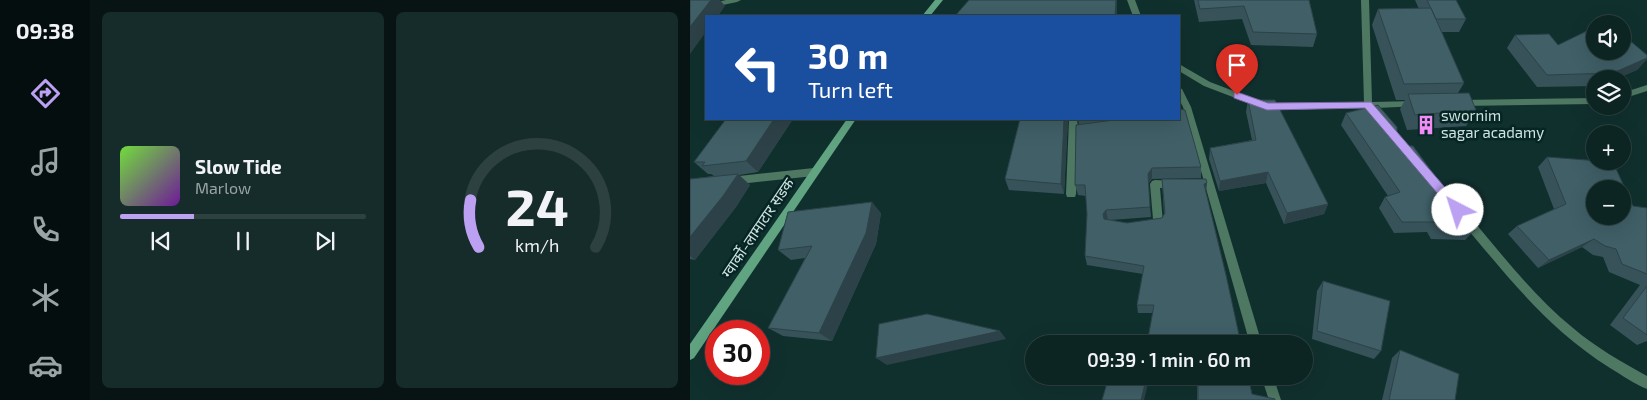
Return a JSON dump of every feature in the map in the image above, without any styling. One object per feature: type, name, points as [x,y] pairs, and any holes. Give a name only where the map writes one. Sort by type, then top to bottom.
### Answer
[{"type":"main road","points":[[927,15],[939,0]]},
{"type":"main road","name":"ग्वार्को-लामाटार सडक","points":[[690,354],[851,120]]},
{"type":"street","points":[[690,10],[737,0]]},
{"type":"street","points":[[1131,0],[1137,15]]},
{"type":"street","points":[[1365,0],[1368,104],[1419,165]]},
{"type":"street","points":[[1180,68],[1207,84],[1267,107],[1427,104]]},
{"type":"street","points":[[1631,93],[1647,88]]},
{"type":"street","points":[[1180,96],[1184,116],[1253,335]]},
{"type":"street","points":[[1456,103],[1586,101]]},
{"type":"street","points":[[1071,194],[1073,120]]},
{"type":"street","points":[[1073,132],[1100,128]]},
{"type":"street","points":[[717,182],[814,172]]},
{"type":"street","points":[[1141,225],[1158,223],[1154,184],[1184,184]]},
{"type":"street","points":[[1458,210],[1522,286],[1570,332],[1623,369],[1647,383]]},
{"type":"street","points":[[1270,385],[1275,400]]},
{"type":"building","points":[[690,0],[711,0],[690,27]]},
{"type":"building","points":[[969,0],[1116,0],[1115,15],[956,15]]},
{"type":"building","points":[[1198,0],[1309,0],[1317,34],[1253,32],[1244,6],[1200,9]]},
{"type":"building","points":[[1427,0],[1456,0],[1466,19],[1436,19]]},
{"type":"building","points":[[1431,8],[1464,83],[1404,84],[1378,9]]},
{"type":"building","points":[[1586,31],[1586,60],[1631,60],[1631,42],[1647,55],[1647,58],[1620,70],[1586,70],[1586,74],[1547,75],[1515,35],[1549,34],[1558,45]]},
{"type":"building","points":[[1469,93],[1476,110],[1415,115],[1408,94]]},
{"type":"building","points":[[1248,100],[1275,100],[1328,204],[1287,213],[1268,172],[1220,181],[1210,148],[1256,140]]},
{"type":"building","points":[[1378,105],[1397,127],[1397,145],[1413,146],[1475,230],[1440,228],[1435,222],[1402,222],[1385,197],[1400,192],[1346,113]]},
{"type":"building","points":[[1180,109],[1185,110],[1201,167],[1152,168],[1148,174],[1150,207],[1106,210],[1103,214],[1104,219],[1127,223],[1162,218],[1165,213],[1162,179],[1206,179],[1207,183],[1204,184],[1239,335],[1149,335],[1154,305],[1137,305],[1144,266],[1085,256],[1087,214],[1085,185],[1075,185],[1076,125],[1114,120],[1180,120]]},
{"type":"building","points":[[725,120],[773,120],[746,161],[702,166],[705,162],[694,162]]},
{"type":"building","points":[[1020,120],[1064,120],[1061,184],[1005,179]]},
{"type":"building","points":[[1547,157],[1586,160],[1586,170],[1617,170],[1621,180],[1586,180],[1586,225],[1631,225],[1631,202],[1633,206],[1647,208],[1647,274],[1622,264],[1616,249],[1605,246],[1594,239],[1549,260],[1517,226],[1566,204]]},
{"type":"building","points":[[738,174],[723,196],[690,237],[690,179]]},
{"type":"building","points":[[872,202],[866,233],[819,333],[770,328],[770,324],[812,246],[778,250],[788,212]]},
{"type":"building","points":[[1323,281],[1390,301],[1381,351],[1317,331]]},
{"type":"building","points":[[1647,286],[1647,335],[1623,318]]},
{"type":"building","points":[[927,314],[1000,331],[876,358],[879,324]]},
{"type":"building","points":[[1400,350],[1459,374],[1455,400],[1389,400]]},
{"type":"building","points":[[1106,385],[1145,385],[1141,400],[1102,400]]},
{"type":"building","points":[[1198,385],[1250,385],[1252,394],[1275,399],[1275,400],[1198,400]]},
{"type":"place","name":"swornim sagar acadamy","points":[[1426,125]]},
{"type":"route","points":[[1237,95],[1267,107],[1368,104],[1458,210]]}]
